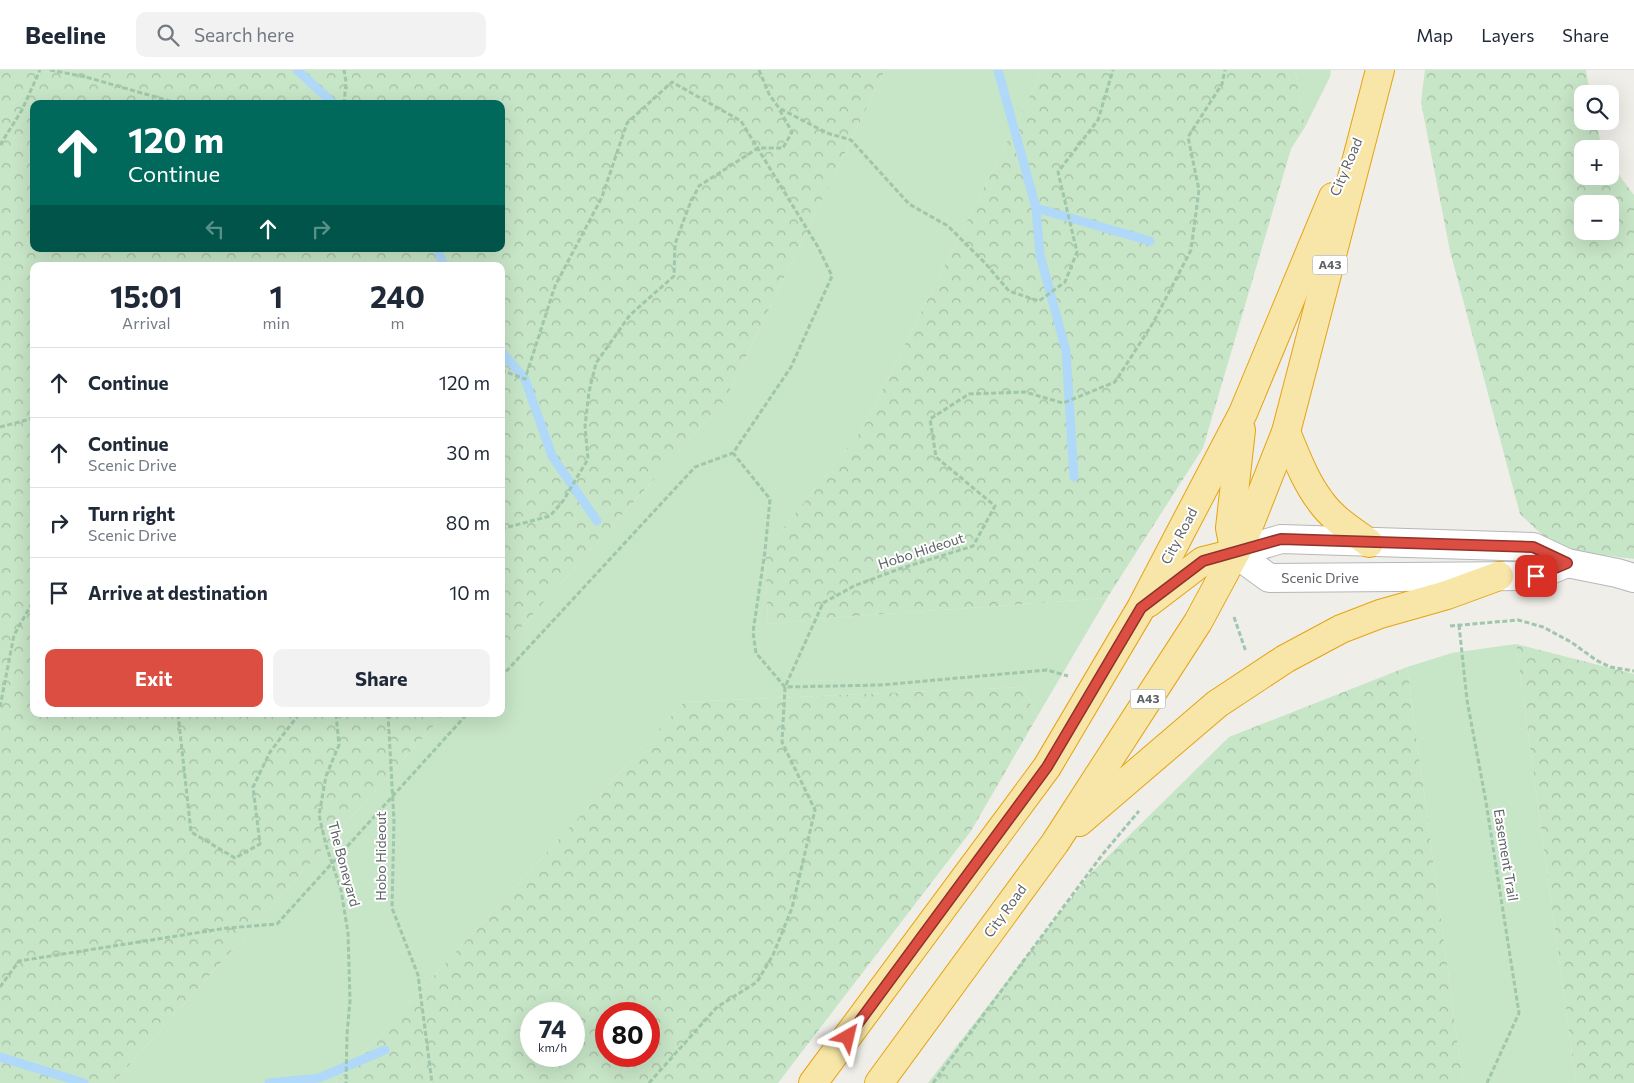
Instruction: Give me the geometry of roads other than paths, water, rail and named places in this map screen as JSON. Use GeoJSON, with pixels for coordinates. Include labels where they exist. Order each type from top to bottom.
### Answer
{"type":"FeatureCollection","features":[{"type":"Feature","properties":{"kind":"highway","name":"City Road"},"geometry":{"type":"LineString","coordinates":[[879,1083],[1055,843],[1198,622],[1246,533],[1286,432],[1380,70]]}},
{"type":"Feature","properties":{"kind":"highway","name":"City Road"},"geometry":{"type":"LineString","coordinates":[[814,1083],[1047,767],[1141,608],[1243,413],[1374,98]]}},
{"type":"Feature","properties":{"kind":"highway"},"geometry":{"type":"LineString","coordinates":[[1141,608],[1203,561],[1235,553],[1230,528],[1243,413]]}},
{"type":"Feature","properties":{"kind":"highway"},"geometry":{"type":"LineString","coordinates":[[1286,432],[1306,478],[1322,504],[1345,526],[1369,543]]}},
{"type":"Feature","properties":{"kind":"highway"},"geometry":{"type":"LineString","coordinates":[[1055,843],[1217,704],[1285,659],[1342,629],[1380,614],[1447,595],[1499,576]]}},
{"type":"Feature","properties":{"kind":"main road"},"geometry":{"type":"LineString","coordinates":[[1235,553],[1281,539],[1533,547],[1567,563],[1634,578]]}},
{"type":"Feature","properties":{"kind":"main road","name":"Scenic Drive"},"geometry":{"type":"LineString","coordinates":[[1235,553],[1268,578],[1536,576],[1567,563]]}},
{"type":"Feature","properties":{"kind":"waterway"},"geometry":{"type":"LineString","coordinates":[[297,70],[330,100]]}},
{"type":"Feature","properties":{"kind":"waterway"},"geometry":{"type":"LineString","coordinates":[[998,70],[1036,208],[1150,241]]}},
{"type":"Feature","properties":{"kind":"waterway"},"geometry":{"type":"LineString","coordinates":[[1036,208],[1040,255],[1066,351],[1074,477]]}},
{"type":"Feature","properties":{"kind":"waterway"},"geometry":{"type":"LineString","coordinates":[[438,252],[442,262]]}},
{"type":"Feature","properties":{"kind":"waterway"},"geometry":{"type":"LineString","coordinates":[[505,356],[525,379],[552,456],[597,521]]}},
{"type":"Feature","properties":{"kind":"waterway"},"geometry":{"type":"LineString","coordinates":[[269,1083],[319,1078],[385,1050]]}},
{"type":"Feature","properties":{"kind":"waterway"},"geometry":{"type":"LineString","coordinates":[[0,1057],[84,1083]]}}]}
